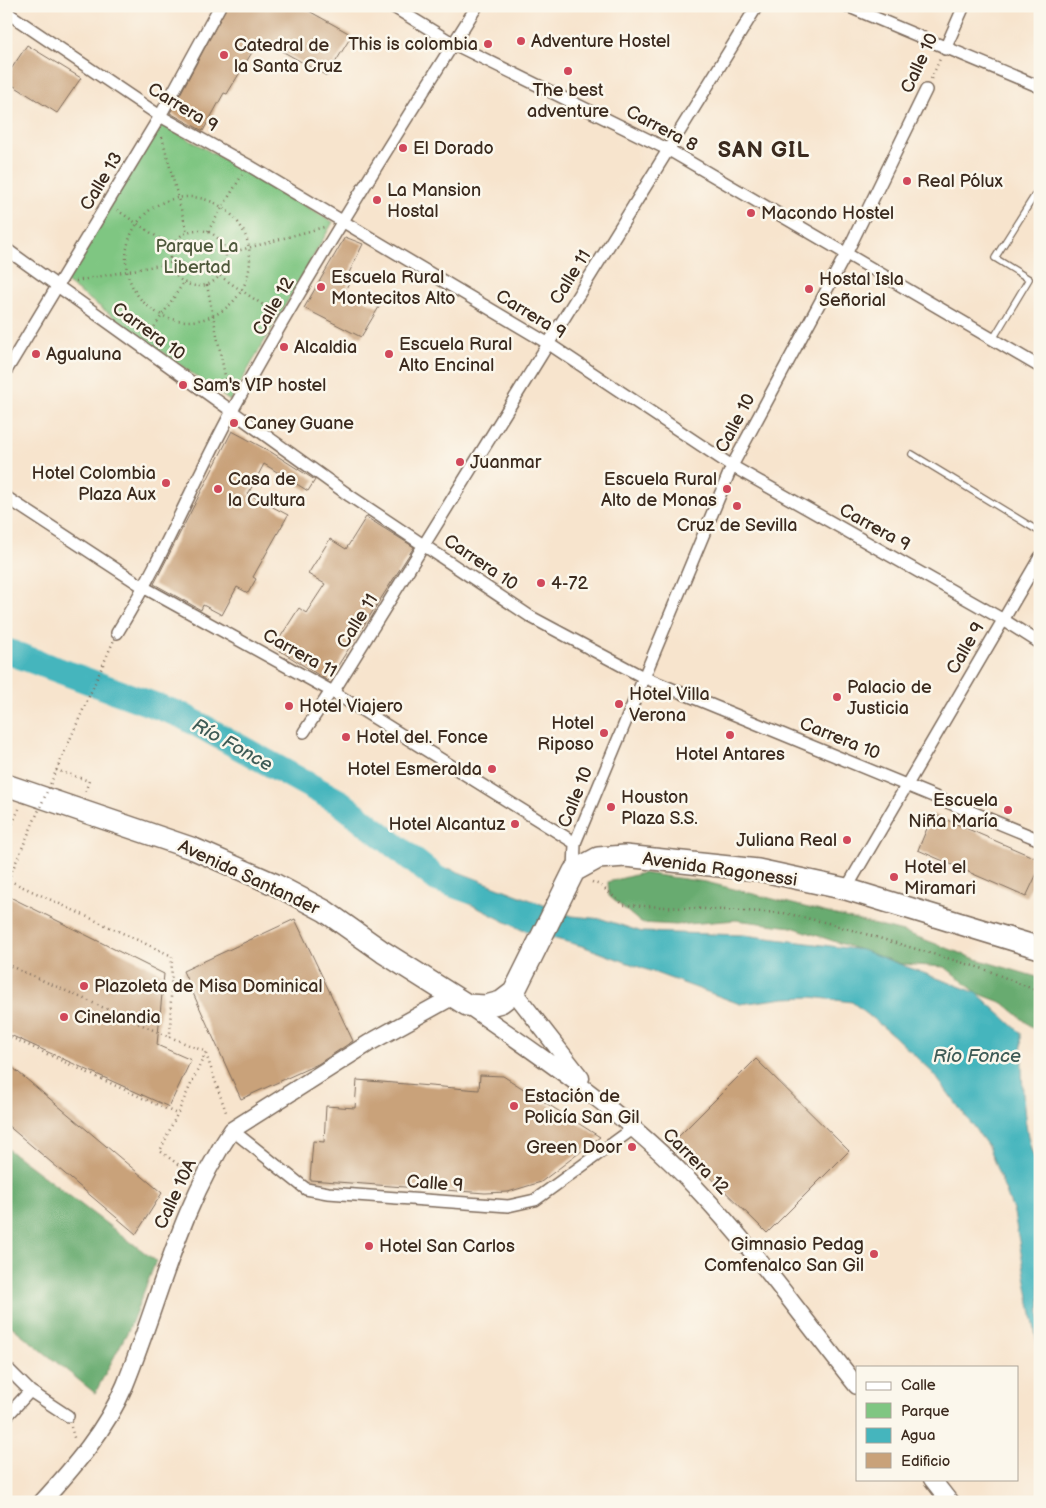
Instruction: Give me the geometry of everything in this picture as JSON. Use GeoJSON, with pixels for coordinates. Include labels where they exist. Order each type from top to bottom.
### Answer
{"type":"FeatureCollection","features":[{"type":"Feature","properties":{"kind":"highway","name":"Avenida Santander"},"geometry":{"type":"LineString","coordinates":[[6,785],[194,849],[274,884],[325,912],[459,1001]]}},
{"type":"Feature","properties":{"kind":"highway","name":"Avenida Ragonessi"},"geometry":{"type":"LineString","coordinates":[[571,878],[598,858],[625,856],[758,870],[846,889],[1040,948]]}},
{"type":"Feature","properties":{"kind":"highway"},"geometry":{"type":"LineString","coordinates":[[459,1001],[486,1006],[501,1002],[518,986],[571,878]]}},
{"type":"Feature","properties":{"kind":"street","name":"Calle 13"},"geometry":{"type":"LineString","coordinates":[[6,371],[159,119],[220,6]]}},
{"type":"Feature","properties":{"kind":"street","name":"Carrera 8"},"geometry":{"type":"LineString","coordinates":[[392,6],[454,44],[669,150],[1040,367]]}},
{"type":"Feature","properties":{"kind":"street","name":"Calle 12"},"geometry":{"type":"LineString","coordinates":[[118,633],[145,588],[232,412],[342,222],[477,6]]}},
{"type":"Feature","properties":{"kind":"street","name":"Calle 11"},"geometry":{"type":"LineString","coordinates":[[304,732],[424,545],[757,6]]}},
{"type":"Feature","properties":{"kind":"street"},"geometry":{"type":"LineString","coordinates":[[847,6],[945,49],[1040,87]]}},
{"type":"Feature","properties":{"kind":"street","name":"Calle 10"},"geometry":{"type":"LineString","coordinates":[[945,49],[964,6]]}},
{"type":"Feature","properties":{"kind":"street","name":"Carrera 9"},"geometry":{"type":"LineString","coordinates":[[6,12],[159,119],[248,165],[549,344],[732,466],[1002,619],[1040,643]]}},
{"type":"Feature","properties":{"kind":"street","name":"Calle 10"},"geometry":{"type":"LineString","coordinates":[[571,878],[575,843],[642,677],[732,466],[846,254],[926,90]]}},
{"type":"Feature","properties":{"kind":"street","name":"Carrera 10"},"geometry":{"type":"LineString","coordinates":[[6,249],[350,496],[531,617],[642,677],[1040,840]]}},
{"type":"Feature","properties":{"kind":"street","name":"Carrera 11"},"geometry":{"type":"LineString","coordinates":[[6,497],[145,588],[332,691],[575,843]]}},
{"type":"Feature","properties":{"kind":"street","name":"Calle 9"},"geometry":{"type":"LineString","coordinates":[[846,889],[1002,619],[1040,557]]}},
{"type":"Feature","properties":{"kind":"street"},"geometry":{"type":"LineString","coordinates":[[518,986],[591,1092]]}},
{"type":"Feature","properties":{"kind":"street","name":"Carrera 12"},"geometry":{"type":"LineString","coordinates":[[459,1001],[591,1092],[634,1128],[697,1188],[760,1260],[856,1385]]}},
{"type":"Feature","properties":{"kind":"street","name":"Calle 10A"},"geometry":{"type":"LineString","coordinates":[[42,1502],[78,1462],[104,1425],[124,1386],[176,1240],[218,1150],[232,1130],[369,1043],[459,1001]]}},
{"type":"Feature","properties":{"kind":"street","name":"Calle 9"},"geometry":{"type":"LineString","coordinates":[[232,1130],[306,1189],[328,1193],[508,1206],[535,1200],[634,1128]]}},
{"type":"Feature","properties":{"kind":"street"},"geometry":{"type":"LineString","coordinates":[[6,1367],[30,1390],[68,1416]]}},
{"type":"Feature","properties":{"kind":"street"},"geometry":{"type":"LineString","coordinates":[[6,1417],[30,1390]]}},
{"type":"Feature","properties":{"kind":"street"},"geometry":{"type":"LineString","coordinates":[[933,1480],[950,1502]]}},
{"type":"Feature","properties":{"kind":"lane"},"geometry":{"type":"LineString","coordinates":[[993,340],[1029,279],[995,258],[1040,187]]}},
{"type":"Feature","properties":{"kind":"lane"},"geometry":{"type":"LineString","coordinates":[[912,454],[1040,532]]}},
{"type":"Feature","properties":{"kind":"path","name":"Calle 10"},"geometry":{"type":"LineString","coordinates":[[926,90],[945,49]]}},
{"type":"Feature","properties":{"kind":"path"},"geometry":{"type":"LineString","coordinates":[[159,119],[187,232]]}},
{"type":"Feature","properties":{"kind":"path"},"geometry":{"type":"LineString","coordinates":[[208,231],[248,165]]}},
{"type":"Feature","properties":{"kind":"path"},"geometry":{"type":"LineString","coordinates":[[197,198],[222,208],[238,222],[249,247],[250,268],[242,291],[226,309],[214,316],[192,321],[179,320],[162,315],[146,305],[132,286],[127,270],[126,251],[129,239],[138,224],[151,210],[161,204],[179,199],[197,198]]}},
{"type":"Feature","properties":{"kind":"path"},"geometry":{"type":"LineString","coordinates":[[107,204],[172,246]]}},
{"type":"Feature","properties":{"kind":"path"},"geometry":{"type":"LineString","coordinates":[[226,254],[342,222]]}},
{"type":"Feature","properties":{"kind":"path"},"geometry":{"type":"LineString","coordinates":[[208,231],[220,240],[226,254],[226,262],[220,276],[207,285],[199,286],[177,278],[170,263],[172,246],[187,232],[208,231]]}},
{"type":"Feature","properties":{"kind":"path"},"geometry":{"type":"LineString","coordinates":[[58,285],[170,263]]}},
{"type":"Feature","properties":{"kind":"path"},"geometry":{"type":"LineString","coordinates":[[220,276],[285,320]]}},
{"type":"Feature","properties":{"kind":"path"},"geometry":{"type":"LineString","coordinates":[[141,346],[184,282]]}},
{"type":"Feature","properties":{"kind":"path"},"geometry":{"type":"LineString","coordinates":[[207,285],[232,412]]}},
{"type":"Feature","properties":{"kind":"path"},"geometry":{"type":"LineString","coordinates":[[118,633],[7,881],[172,956],[170,1037]]}},
{"type":"Feature","properties":{"kind":"path"},"geometry":{"type":"LineString","coordinates":[[56,770],[88,781],[80,810]]}},
{"type":"Feature","properties":{"kind":"path"},"geometry":{"type":"LineString","coordinates":[[6,837],[21,804]]}},
{"type":"Feature","properties":{"kind":"path"},"geometry":{"type":"LineString","coordinates":[[30,808],[38,811]]}},
{"type":"Feature","properties":{"kind":"path"},"geometry":{"type":"LineString","coordinates":[[571,878],[600,885],[624,905],[784,913],[828,923],[984,969],[1040,992]]}},
{"type":"Feature","properties":{"kind":"path"},"geometry":{"type":"LineString","coordinates":[[6,964],[206,1052],[232,1130]]}},
{"type":"Feature","properties":{"kind":"path"},"geometry":{"type":"LineString","coordinates":[[6,1035],[177,1114]]}},
{"type":"Feature","properties":{"kind":"path"},"geometry":{"type":"LineString","coordinates":[[202,1183],[160,1151],[206,1052]]}},
{"type":"Feature","properties":{"kind":"path"},"geometry":{"type":"LineString","coordinates":[[1034,1162],[1040,1164]]}},
{"type":"Feature","properties":{"kind":"green space","name":"Parque La Libertad"},"geometry":{"type":"Polygon","coordinates":[[[160,123],[333,222],[230,401],[63,280],[160,123]]]}},
{"type":"Feature","properties":{"kind":"green space"},"geometry":{"type":"Polygon","coordinates":[[[642,873],[706,882],[907,933],[973,958],[1040,978],[1040,1045],[1033,1028],[1003,1003],[977,993],[945,967],[901,964],[792,927],[736,920],[676,925],[641,923],[609,896],[608,882],[642,873]]]}},
{"type":"Feature","properties":{"kind":"green space"},"geometry":{"type":"Polygon","coordinates":[[[6,1148],[156,1261],[129,1329],[95,1393],[6,1322],[6,1148]]]}},
{"type":"Feature","properties":{"kind":"water","name":"Río Fonce"},"geometry":{"type":"Polygon","coordinates":[[[448,868],[572,916],[602,919],[642,932],[744,935],[862,950],[977,993],[1021,1033],[1026,1123],[1029,1140],[1040,1170],[1040,1359],[1014,1213],[988,1146],[933,1073],[893,1035],[852,1002],[811,997],[785,998],[740,1004],[582,946],[522,930],[440,889],[437,879],[448,868]]]}},
{"type":"Feature","properties":{"kind":"building","name":"Catedral de la Santa Cruz"},"geometry":{"type":"Polygon","coordinates":[[[227,6],[300,6],[352,35],[327,76],[260,39],[227,94],[224,93],[203,131],[170,113],[227,6]]]}},
{"type":"Feature","properties":{"kind":"building"},"geometry":{"type":"Polygon","coordinates":[[[27,45],[81,78],[57,113],[6,81],[6,77],[27,45]]]}},
{"type":"Feature","properties":{"kind":"building"},"geometry":{"type":"Polygon","coordinates":[[[345,237],[363,244],[346,279],[350,280],[345,291],[379,307],[361,337],[304,308],[345,237]]]}},
{"type":"Feature","properties":{"kind":"building"},"geometry":{"type":"Polygon","coordinates":[[[232,431],[271,452],[315,480],[308,491],[264,464],[248,494],[288,515],[253,577],[256,579],[248,593],[237,587],[222,615],[203,605],[201,610],[154,584],[232,431]]]}},
{"type":"Feature","properties":{"kind":"building"},"geometry":{"type":"Polygon","coordinates":[[[366,517],[414,547],[328,681],[274,647],[299,608],[306,613],[325,584],[308,574],[330,539],[346,549],[366,517]]]}},
{"type":"Feature","properties":{"kind":"building"},"geometry":{"type":"Polygon","coordinates":[[[933,814],[1040,860],[1040,867],[1026,897],[918,850],[933,814]]]}},
{"type":"Feature","properties":{"kind":"building"},"geometry":{"type":"Polygon","coordinates":[[[6,895],[164,974],[157,1045],[191,1060],[169,1107],[6,1033],[6,895]]]}},
{"type":"Feature","properties":{"kind":"building"},"geometry":{"type":"Polygon","coordinates":[[[295,919],[353,1041],[318,1064],[241,1099],[183,971],[295,919]]]}},
{"type":"Feature","properties":{"kind":"building"},"geometry":{"type":"Polygon","coordinates":[[[756,1059],[849,1151],[767,1233],[674,1141],[756,1059]]]}},
{"type":"Feature","properties":{"kind":"building"},"geometry":{"type":"Polygon","coordinates":[[[6,1062],[162,1193],[136,1234],[6,1124],[6,1062]]]}},
{"type":"Feature","properties":{"kind":"building"},"geometry":{"type":"Polygon","coordinates":[[[480,1075],[503,1076],[600,1137],[541,1182],[508,1192],[485,1193],[310,1180],[313,1141],[324,1142],[326,1106],[355,1108],[357,1080],[479,1090],[480,1075]]]}},
{"type":"Feature","properties":{"kind":"waterway","name":"Río Fonce"},"geometry":{"type":"LineString","coordinates":[[6,651],[181,715],[341,803],[437,879],[471,891]]}},
{"type":"Feature","properties":{"kind":"place","name":"Adventure Hostel"},"geometry":{"type":"Point","coordinates":[521,41]}},
{"type":"Feature","properties":{"kind":"place","name":"This is colombia"},"geometry":{"type":"Point","coordinates":[488,44]}},
{"type":"Feature","properties":{"kind":"place","name":"Catedral de la Santa Cruz"},"geometry":{"type":"Point","coordinates":[224,55]}},
{"type":"Feature","properties":{"kind":"place","name":"The best adventure"},"geometry":{"type":"Point","coordinates":[568,71]}},
{"type":"Feature","properties":{"kind":"place","name":"El Dorado"},"geometry":{"type":"Point","coordinates":[403,148]}},
{"type":"Feature","properties":{"kind":"place","name":"Real Pólux"},"geometry":{"type":"Point","coordinates":[907,181]}},
{"type":"Feature","properties":{"kind":"place","name":"La Mansion Hostal"},"geometry":{"type":"Point","coordinates":[377,200]}},
{"type":"Feature","properties":{"kind":"place","name":"Macondo Hostel"},"geometry":{"type":"Point","coordinates":[751,213]}},
{"type":"Feature","properties":{"kind":"place","name":"Escuela Rural Montecitos Alto"},"geometry":{"type":"Point","coordinates":[321,287]}},
{"type":"Feature","properties":{"kind":"place","name":"Hostal Isla Señorial"},"geometry":{"type":"Point","coordinates":[809,289]}},
{"type":"Feature","properties":{"kind":"place","name":"Alcaldia"},"geometry":{"type":"Point","coordinates":[284,347]}},
{"type":"Feature","properties":{"kind":"place","name":"Agualuna"},"geometry":{"type":"Point","coordinates":[36,354]}},
{"type":"Feature","properties":{"kind":"place","name":"Escuela Rural Alto Encinal"},"geometry":{"type":"Point","coordinates":[389,354]}},
{"type":"Feature","properties":{"kind":"place","name":"Sam's VIP hostel"},"geometry":{"type":"Point","coordinates":[183,385]}},
{"type":"Feature","properties":{"kind":"place","name":"Caney Guane"},"geometry":{"type":"Point","coordinates":[234,423]}},
{"type":"Feature","properties":{"kind":"place","name":"Juanmar"},"geometry":{"type":"Point","coordinates":[460,462]}},
{"type":"Feature","properties":{"kind":"place","name":"Hotel Colombia Plaza Aux"},"geometry":{"type":"Point","coordinates":[166,483]}},
{"type":"Feature","properties":{"kind":"place","name":"Casa de la Cultura"},"geometry":{"type":"Point","coordinates":[218,489]}},
{"type":"Feature","properties":{"kind":"place","name":"Escuela Rural Alto de Monas"},"geometry":{"type":"Point","coordinates":[727,489]}},
{"type":"Feature","properties":{"kind":"place","name":"Cruz de Sevilla"},"geometry":{"type":"Point","coordinates":[737,506]}},
{"type":"Feature","properties":{"kind":"place","name":"4-72"},"geometry":{"type":"Point","coordinates":[541,583]}},
{"type":"Feature","properties":{"kind":"place","name":"Palacio de Justicia"},"geometry":{"type":"Point","coordinates":[837,697]}},
{"type":"Feature","properties":{"kind":"place","name":"Hotel Villa Verona"},"geometry":{"type":"Point","coordinates":[619,704]}},
{"type":"Feature","properties":{"kind":"place","name":"Hotel Viajero"},"geometry":{"type":"Point","coordinates":[289,706]}},
{"type":"Feature","properties":{"kind":"place","name":"Hotel Riposo"},"geometry":{"type":"Point","coordinates":[604,733]}},
{"type":"Feature","properties":{"kind":"place","name":"Hotel Antares"},"geometry":{"type":"Point","coordinates":[730,735]}},
{"type":"Feature","properties":{"kind":"place","name":"Hotel del. Fonce"},"geometry":{"type":"Point","coordinates":[346,737]}},
{"type":"Feature","properties":{"kind":"place","name":"Hotel Esmeralda"},"geometry":{"type":"Point","coordinates":[492,769]}},
{"type":"Feature","properties":{"kind":"place","name":"Houston Plaza S.S."},"geometry":{"type":"Point","coordinates":[611,807]}},
{"type":"Feature","properties":{"kind":"place","name":"Escuela Niña María"},"geometry":{"type":"Point","coordinates":[1008,810]}},
{"type":"Feature","properties":{"kind":"place","name":"Hotel Alcantuz"},"geometry":{"type":"Point","coordinates":[515,824]}},
{"type":"Feature","properties":{"kind":"place","name":"Juliana Real"},"geometry":{"type":"Point","coordinates":[847,840]}},
{"type":"Feature","properties":{"kind":"place","name":"Hotel el Miramari"},"geometry":{"type":"Point","coordinates":[894,877]}},
{"type":"Feature","properties":{"kind":"place","name":"Plazoleta de Misa Dominical"},"geometry":{"type":"Point","coordinates":[84,986]}},
{"type":"Feature","properties":{"kind":"place","name":"Cinelandia"},"geometry":{"type":"Point","coordinates":[64,1017]}},
{"type":"Feature","properties":{"kind":"place","name":"Estación de Policía San Gil"},"geometry":{"type":"Point","coordinates":[514,1106]}},
{"type":"Feature","properties":{"kind":"place","name":"Green Door"},"geometry":{"type":"Point","coordinates":[632,1147]}},
{"type":"Feature","properties":{"kind":"place","name":"Hotel San Carlos"},"geometry":{"type":"Point","coordinates":[369,1246]}},
{"type":"Feature","properties":{"kind":"place","name":"Gimnasio Pedag Comfenalco San Gil"},"geometry":{"type":"Point","coordinates":[874,1254]}},
{"type":"Feature","properties":{"kind":"district","name":"SAN GIL"},"geometry":{"type":"Point","coordinates":[764,149]}}]}
